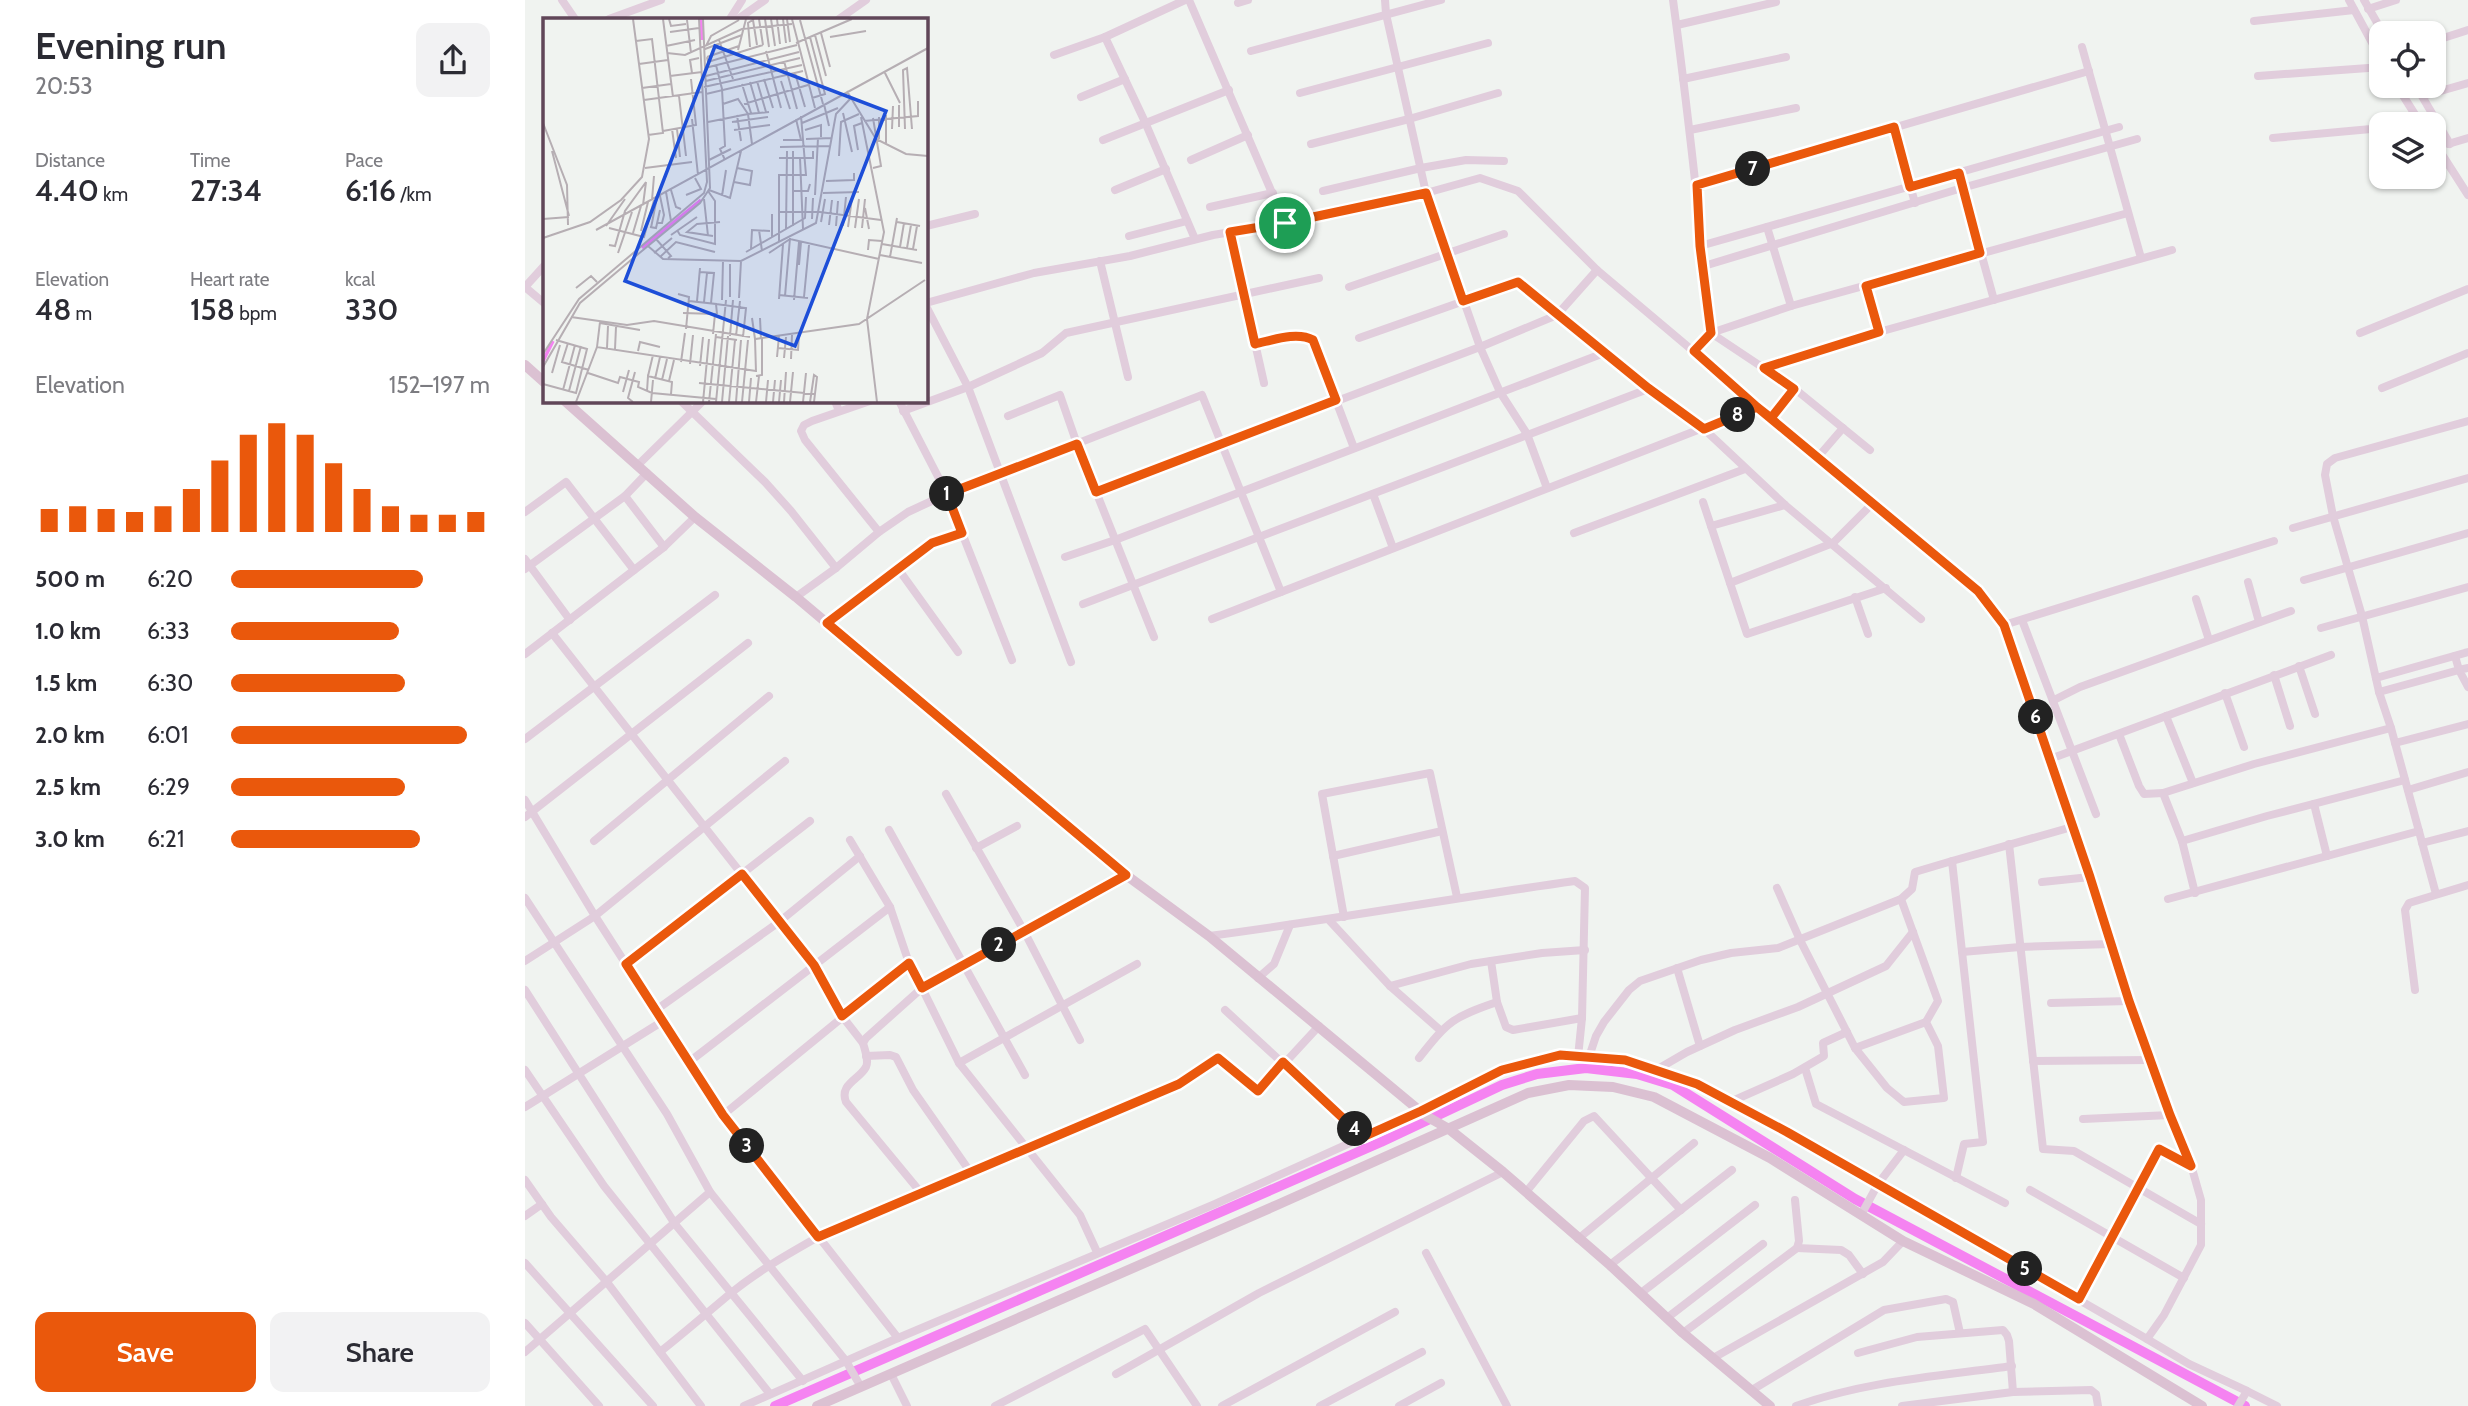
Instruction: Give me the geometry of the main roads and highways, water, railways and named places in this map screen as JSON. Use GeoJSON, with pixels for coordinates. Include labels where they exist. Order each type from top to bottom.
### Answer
{"type":"FeatureCollection","features":[{"type":"Feature","properties":{"kind":"waterway"},"geometry":{"type":"LineString","coordinates":[[775,1406],[1381,1142],[1502,1085],[1537,1074],[1586,1068],[1637,1074],[1673,1085],[1855,1199],[2245,1406]]}}]}
